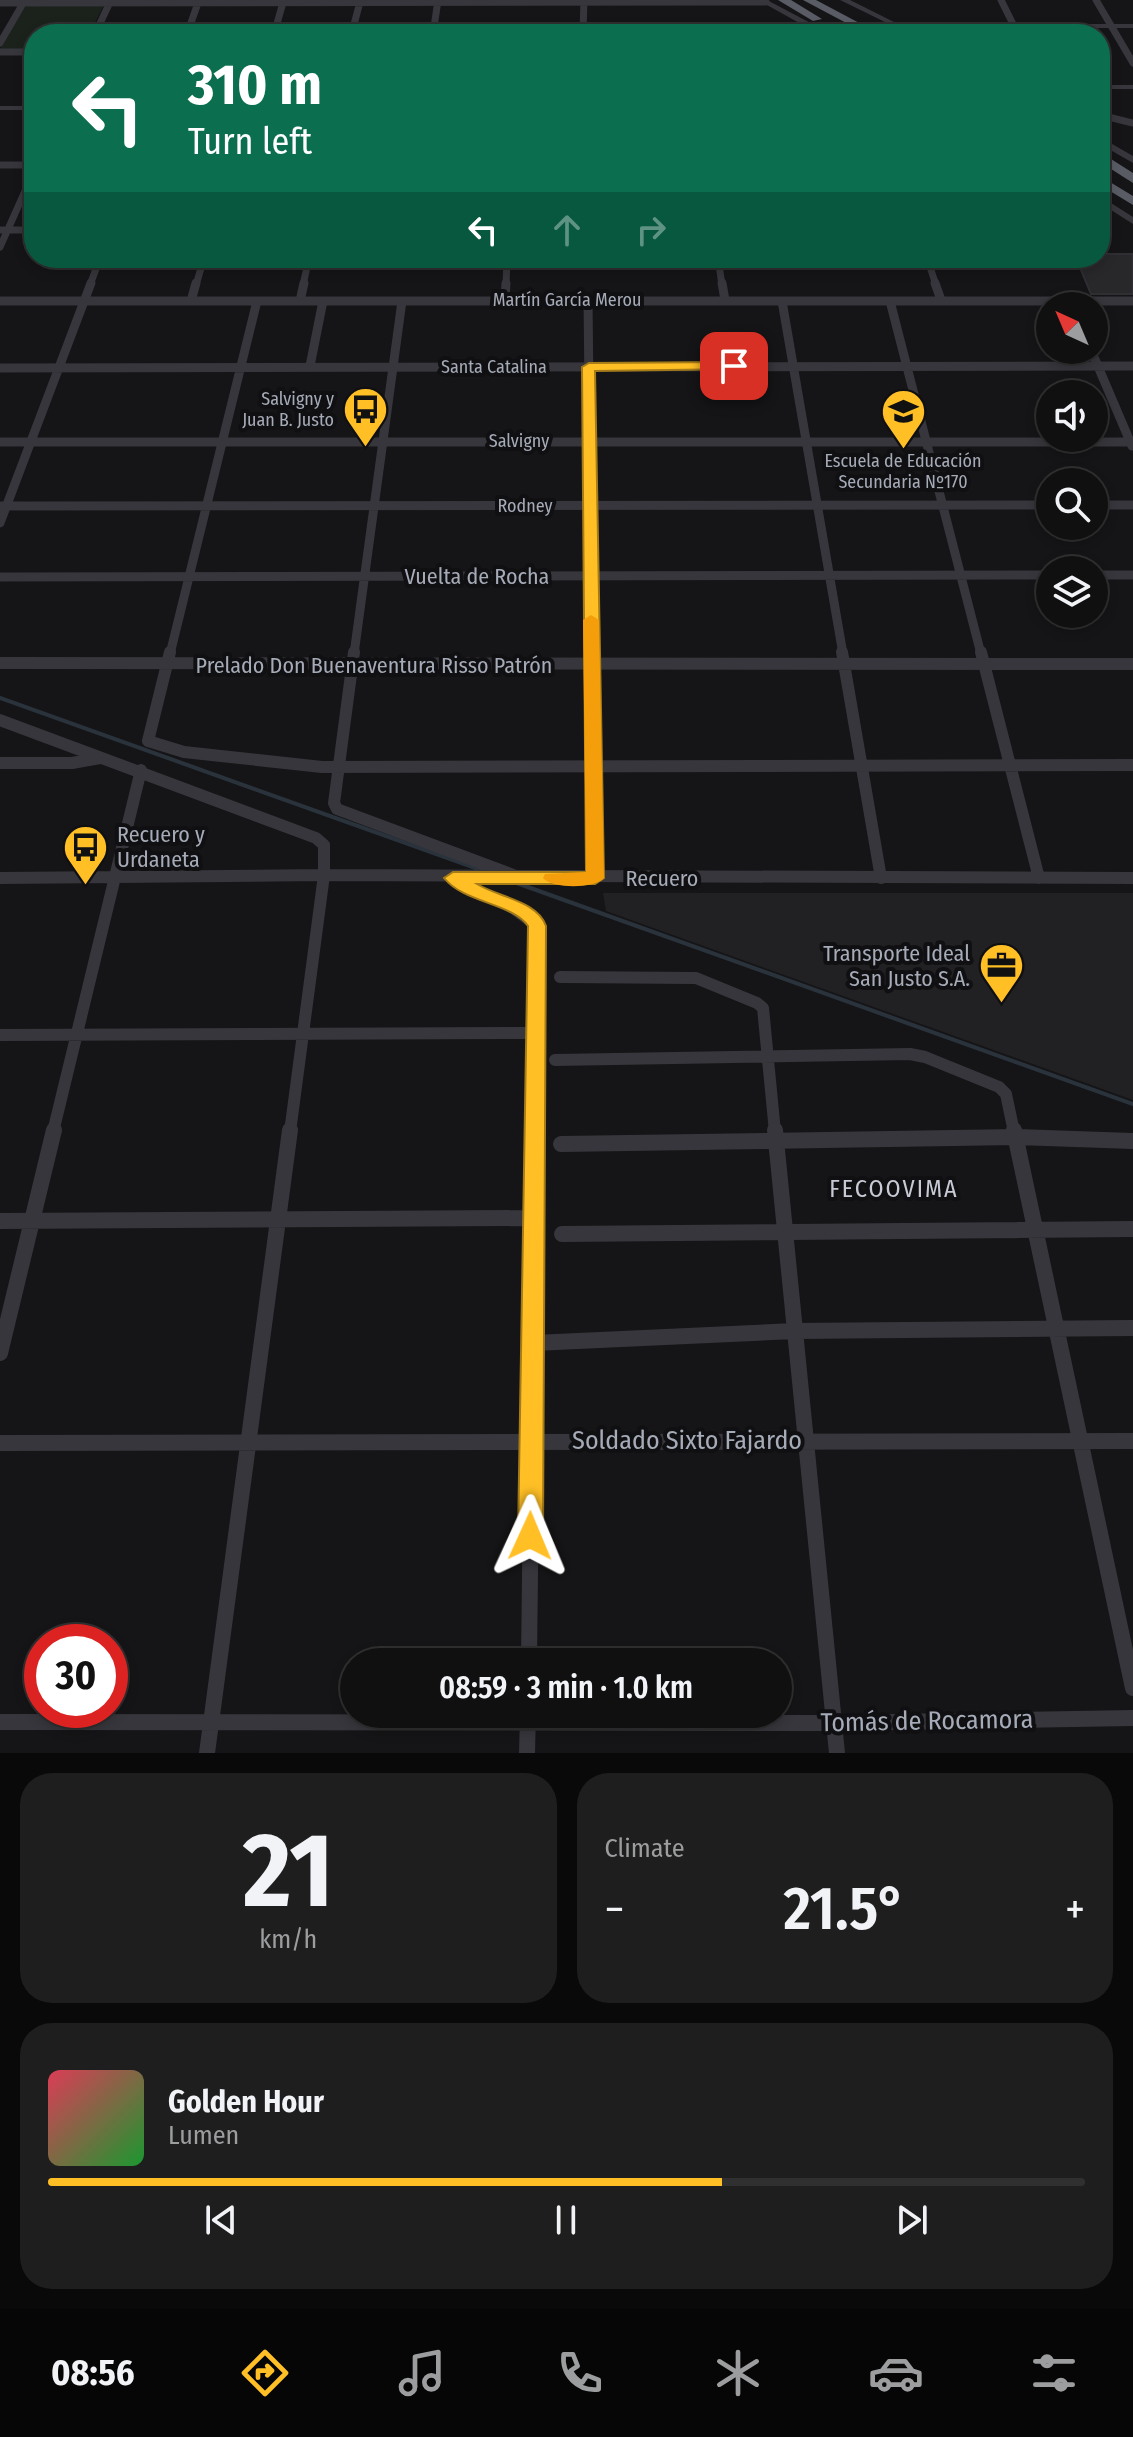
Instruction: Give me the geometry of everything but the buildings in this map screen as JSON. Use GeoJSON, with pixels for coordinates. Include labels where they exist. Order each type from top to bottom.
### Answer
{"type":"FeatureCollection","features":[{"type":"Feature","properties":{"kind":"highway"},"geometry":{"type":"LineString","coordinates":[[783,0],[801,21]]}},
{"type":"Feature","properties":{"kind":"highway"},"geometry":{"type":"LineString","coordinates":[[783,0],[827,24]]}},
{"type":"Feature","properties":{"kind":"highway"},"geometry":{"type":"LineString","coordinates":[[809,0],[856,24]]}},
{"type":"Feature","properties":{"kind":"highway"},"geometry":{"type":"LineString","coordinates":[[1110,163],[1133,179]]}},
{"type":"Feature","properties":{"kind":"highway"},"geometry":{"type":"LineString","coordinates":[[1110,186],[1133,201]]}},
{"type":"Feature","properties":{"kind":"street"},"geometry":{"type":"LineString","coordinates":[[844,0],[893,24]]}},
{"type":"Feature","properties":{"kind":"street"},"geometry":{"type":"LineString","coordinates":[[1001,0],[1011,24]]}},
{"type":"Feature","properties":{"kind":"street"},"geometry":{"type":"LineString","coordinates":[[1096,0],[1110,24]]}},
{"type":"Feature","properties":{"kind":"street"},"geometry":{"type":"LineString","coordinates":[[190,24],[198,1]]}},
{"type":"Feature","properties":{"kind":"street"},"geometry":{"type":"LineString","coordinates":[[276,24],[281,1]]}},
{"type":"Feature","properties":{"kind":"street"},"geometry":{"type":"LineString","coordinates":[[434,24],[438,1]]}},
{"type":"Feature","properties":{"kind":"street"},"geometry":{"type":"LineString","coordinates":[[583,24],[584,1]]}},
{"type":"Feature","properties":{"kind":"street"},"geometry":{"type":"LineString","coordinates":[[0,3],[764,1],[806,24]]}},
{"type":"Feature","properties":{"kind":"street"},"geometry":{"type":"LineString","coordinates":[[0,43],[24,2]]}},
{"type":"Feature","properties":{"kind":"street"},"geometry":{"type":"LineString","coordinates":[[100,24],[110,2]]}},
{"type":"Feature","properties":{"kind":"street"},"geometry":{"type":"LineString","coordinates":[[354,24],[360,2]]}},
{"type":"Feature","properties":{"kind":"street"},"geometry":{"type":"LineString","coordinates":[[1111,26],[1133,26]]}},
{"type":"Feature","properties":{"kind":"street"},"geometry":{"type":"LineString","coordinates":[[1111,26],[1133,63]]}},
{"type":"Feature","properties":{"kind":"street"},"geometry":{"type":"LineString","coordinates":[[0,52],[24,52]]}},
{"type":"Feature","properties":{"kind":"street"},"geometry":{"type":"LineString","coordinates":[[1110,87],[1133,87]]}},
{"type":"Feature","properties":{"kind":"street"},"geometry":{"type":"LineString","coordinates":[[0,108],[24,108]]}},
{"type":"Feature","properties":{"kind":"street"},"geometry":{"type":"LineString","coordinates":[[1110,117],[1133,123]]}},
{"type":"Feature","properties":{"kind":"street"},"geometry":{"type":"LineString","coordinates":[[1110,146],[1133,160]]}},
{"type":"Feature","properties":{"kind":"street"},"geometry":{"type":"LineString","coordinates":[[0,165],[24,165]]}},
{"type":"Feature","properties":{"kind":"street"},"geometry":{"type":"LineString","coordinates":[[0,247],[4,230],[24,191]]}},
{"type":"Feature","properties":{"kind":"street"},"geometry":{"type":"LineString","coordinates":[[1110,206],[1133,221]]}},
{"type":"Feature","properties":{"kind":"street"},"geometry":{"type":"LineString","coordinates":[[0,523],[3,506],[96,268]]}},
{"type":"Feature","properties":{"kind":"street"},"geometry":{"type":"LineString","coordinates":[[191,301],[201,268]]}},
{"type":"Feature","properties":{"kind":"street"},"geometry":{"type":"LineString","coordinates":[[300,301],[307,268]]}},
{"type":"Feature","properties":{"kind":"street"},"geometry":{"type":"LineString","coordinates":[[505,300],[507,268]]}},
{"type":"Feature","properties":{"kind":"street"},"geometry":{"type":"LineString","coordinates":[[720,268],[725,300]]}},
{"type":"Feature","properties":{"kind":"street"},"geometry":{"type":"LineString","coordinates":[[930,268],[941,300]]}},
{"type":"Feature","properties":{"kind":"street"},"geometry":{"type":"LineString","coordinates":[[588,300],[595,878]]}},
{"type":"Feature","properties":{"kind":"street","name":"Martín García Merou"},"geometry":{"type":"LineString","coordinates":[[0,301],[941,300],[1036,303]]}},
{"type":"Feature","properties":{"kind":"street"},"geometry":{"type":"LineString","coordinates":[[257,301],[148,741],[184,752],[340,767],[1133,765]]}},
{"type":"Feature","properties":{"kind":"street"},"geometry":{"type":"LineString","coordinates":[[310,366],[323,301]]}},
{"type":"Feature","properties":{"kind":"street"},"geometry":{"type":"LineString","coordinates":[[402,301],[334,803],[337,809],[492,865],[519,878]]}},
{"type":"Feature","properties":{"kind":"street"},"geometry":{"type":"LineString","coordinates":[[782,301],[881,878]]}},
{"type":"Feature","properties":{"kind":"street"},"geometry":{"type":"LineString","coordinates":[[890,301],[1039,878]]}},
{"type":"Feature","properties":{"kind":"street","name":"Martín García Merou"},"geometry":{"type":"LineString","coordinates":[[1108,302],[1133,301]]}},
{"type":"Feature","properties":{"kind":"street"},"geometry":{"type":"LineString","coordinates":[[1097,366],[1132,444]]}},
{"type":"Feature","properties":{"kind":"street","name":"Santa Catalina"},"geometry":{"type":"LineString","coordinates":[[0,368],[1133,366]]}},
{"type":"Feature","properties":{"kind":"street","name":"Salvigny"},"geometry":{"type":"LineString","coordinates":[[0,442],[926,441],[1132,444]]}},
{"type":"Feature","properties":{"kind":"street","name":"Rodney"},"geometry":{"type":"LineString","coordinates":[[3,506],[1036,505]]}},
{"type":"Feature","properties":{"kind":"street"},"geometry":{"type":"LineString","coordinates":[[1108,505],[1133,505]]}},
{"type":"Feature","properties":{"kind":"street","name":"Vuelta de Rocha"},"geometry":{"type":"LineString","coordinates":[[0,577],[1036,575]]}},
{"type":"Feature","properties":{"kind":"street"},"geometry":{"type":"LineString","coordinates":[[1108,575],[1133,575]]}},
{"type":"Feature","properties":{"kind":"street","name":"Prelado Don Buenaventura Risso Patrón"},"geometry":{"type":"LineString","coordinates":[[0,663],[1133,664]]}},
{"type":"Feature","properties":{"kind":"street"},"geometry":{"type":"LineString","coordinates":[[0,720],[141,770],[316,838],[324,845],[324,875],[207,1753]]}},
{"type":"Feature","properties":{"kind":"street"},"geometry":{"type":"LineString","coordinates":[[0,763],[72,763],[102,757]]}},
{"type":"Feature","properties":{"kind":"street"},"geometry":{"type":"LineString","coordinates":[[0,1353],[141,770]]}},
{"type":"Feature","properties":{"kind":"street","name":"Recuero"},"geometry":{"type":"LineString","coordinates":[[0,878],[324,875],[453,878],[1133,878]]}},
{"type":"Feature","properties":{"kind":"street"},"geometry":{"type":"LineString","coordinates":[[453,878],[477,893],[535,919],[529,1648]]}},
{"type":"Feature","properties":{"kind":"street"},"geometry":{"type":"LineString","coordinates":[[560,977],[696,978],[763,1008],[837,1753]]}},
{"type":"Feature","properties":{"kind":"street"},"geometry":{"type":"LineString","coordinates":[[0,1035],[536,1033]]}},
{"type":"Feature","properties":{"kind":"street"},"geometry":{"type":"LineString","coordinates":[[555,1060],[910,1054],[925,1057],[999,1087],[1006,1094],[1133,1688]]}},
{"type":"Feature","properties":{"kind":"street"},"geometry":{"type":"LineString","coordinates":[[561,1144],[1017,1137],[1133,1141]]}},
{"type":"Feature","properties":{"kind":"street"},"geometry":{"type":"LineString","coordinates":[[0,1221],[279,1217],[532,1218]]}},
{"type":"Feature","properties":{"kind":"street"},"geometry":{"type":"LineString","coordinates":[[562,1234],[1133,1229]]}},
{"type":"Feature","properties":{"kind":"street"},"geometry":{"type":"LineString","coordinates":[[534,1343],[794,1331],[1133,1328]]}},
{"type":"Feature","properties":{"kind":"street","name":"Soldado Sixto Fajardo"},"geometry":{"type":"LineString","coordinates":[[0,1443],[806,1439],[1133,1441]]}},
{"type":"Feature","properties":{"kind":"street","name":"Tomás de Rocamora"},"geometry":{"type":"LineString","coordinates":[[792,1722],[1133,1718]]}},
{"type":"Feature","properties":{"kind":"street","name":"Tomás de Rocamora"},"geometry":{"type":"LineString","coordinates":[[0,1722],[340,1721]]}},
{"type":"Feature","properties":{"kind":"street"},"geometry":{"type":"LineString","coordinates":[[527,1753],[528,1728]]}},
{"type":"Feature","properties":{"kind":"shaded area"},"geometry":{"type":"Polygon","coordinates":[[[26,5],[104,5],[94,24],[24,24],[24,50],[0,49],[26,5]]]}},
{"type":"Feature","properties":{"kind":"shaded area","name":"Transporte Ideal San Justo S.A."},"geometry":{"type":"Polygon","coordinates":[[[603,893],[1133,893],[1133,1100],[606,911],[603,893]]]}},
{"type":"Feature","properties":{"kind":"waterway"},"geometry":{"type":"LineString","coordinates":[[0,698],[484,871]]}},
{"type":"Feature","properties":{"kind":"waterway"},"geometry":{"type":"LineString","coordinates":[[511,881],[1133,1104]]}},
{"type":"Feature","properties":{"kind":"slow traffic"},"geometry":{"type":"LineString","coordinates":[[552,878],[595,878],[591,620]]}},
{"type":"Feature","properties":{"kind":"place","name":"Salvigny y Juan B. Justo"},"geometry":{"type":"Point","coordinates":[365,448]}},
{"type":"Feature","properties":{"kind":"place","name":"Escuela de Educación Secundaria Nº170"},"geometry":{"type":"Point","coordinates":[903,450]}},
{"type":"Feature","properties":{"kind":"place","name":"Recuero y Urdaneta"},"geometry":{"type":"Point","coordinates":[86,886]}},
{"type":"Feature","properties":{"kind":"place","name":"Transporte Ideal San Justo S.A."},"geometry":{"type":"Point","coordinates":[1001,1005]}},
{"type":"Feature","properties":{"kind":"district","name":"FECOOVIMA"},"geometry":{"type":"Point","coordinates":[894,1189]}},
{"type":"Feature","properties":{"kind":"route"},"geometry":{"type":"LineString","coordinates":[[530,1536],[537,926],[535,919],[525,913],[477,893],[453,878],[595,878],[589,367],[734,366]]}}]}
